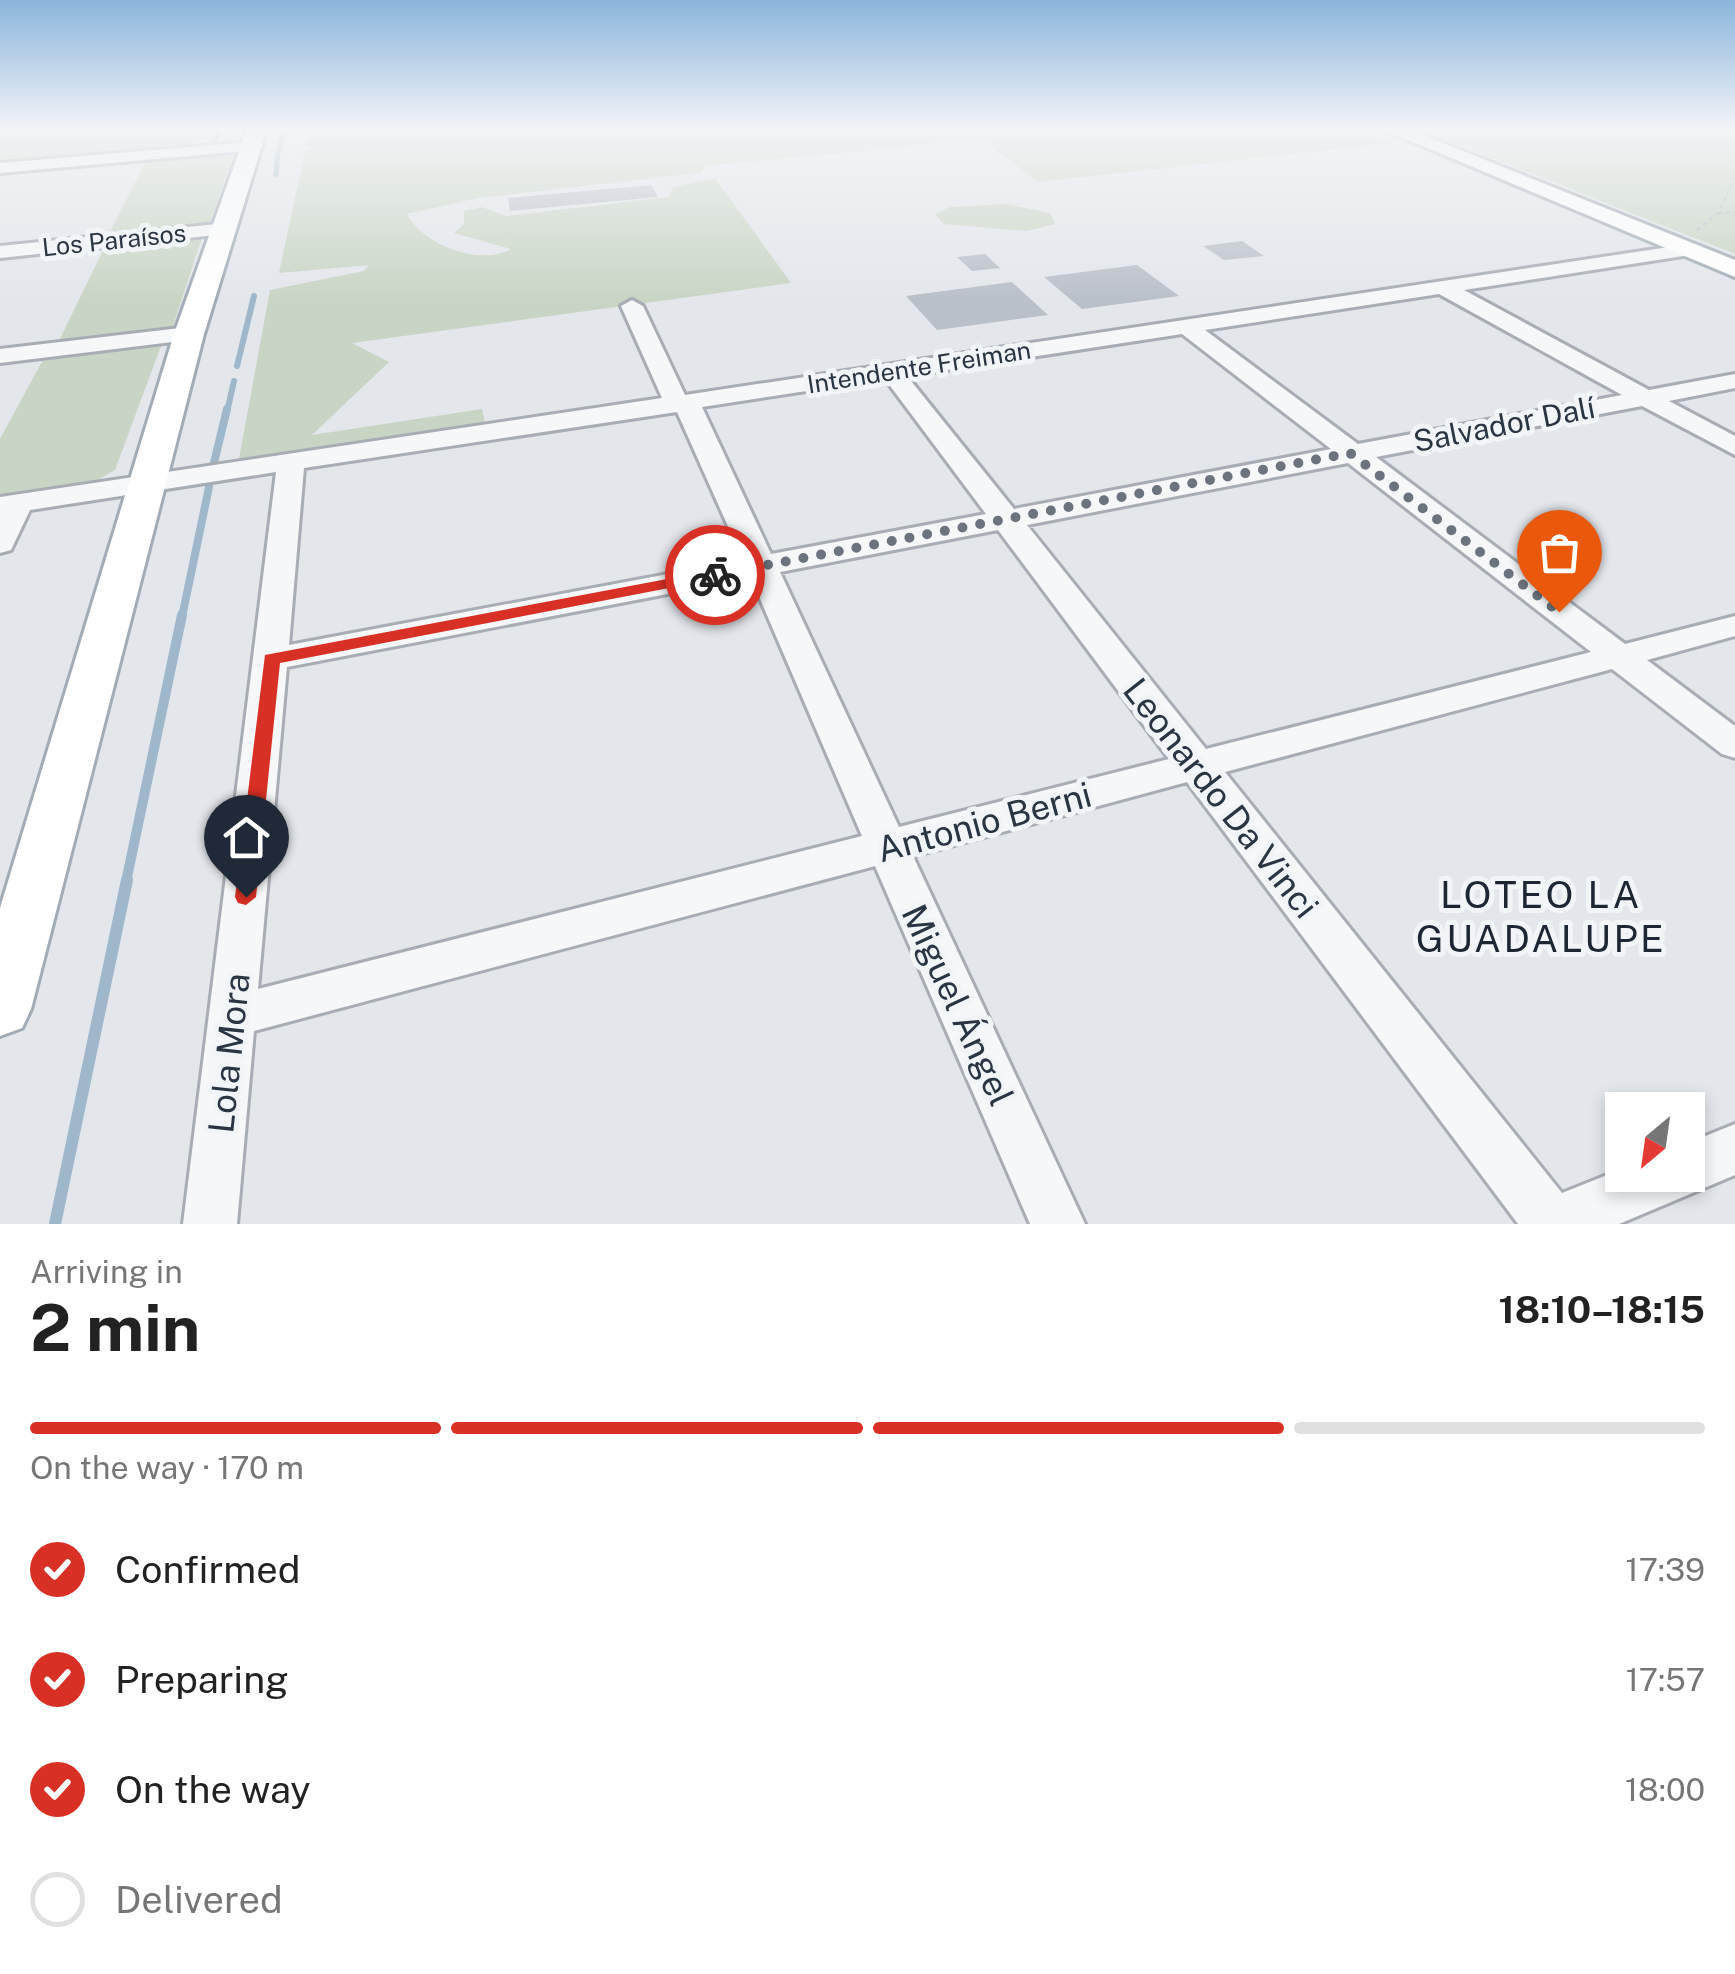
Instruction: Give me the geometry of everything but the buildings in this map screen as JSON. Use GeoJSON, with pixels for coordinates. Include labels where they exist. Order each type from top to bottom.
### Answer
{"type":"FeatureCollection","features":[{"type":"Feature","properties":{"kind":"main road"},"geometry":{"type":"LineString","coordinates":[[0,1009],[19,879],[149,484],[190,334],[240,186]]}},
{"type":"Feature","properties":{"kind":"main road"},"geometry":{"type":"LineString","coordinates":[[1533,186],[1735,269]]}},
{"type":"Feature","properties":{"kind":"street","name":"Los Paraísos"},"geometry":{"type":"LineString","coordinates":[[0,252],[227,228]]}},
{"type":"Feature","properties":{"kind":"street","name":"Intendente Freiman"},"geometry":{"type":"LineString","coordinates":[[9,504],[291,465],[1689,250]]}},
{"type":"Feature","properties":{"kind":"street"},"geometry":{"type":"LineString","coordinates":[[1442,286],[1735,447]]}},
{"type":"Feature","properties":{"kind":"street","name":"Miguel Ángel"},"geometry":{"type":"LineString","coordinates":[[632,306],[760,566],[1058,1224]]}},
{"type":"Feature","properties":{"kind":"street"},"geometry":{"type":"LineString","coordinates":[[1186,326],[1735,744]]}},
{"type":"Feature","properties":{"kind":"street"},"geometry":{"type":"LineString","coordinates":[[0,356],[190,334]]}},
{"type":"Feature","properties":{"kind":"street","name":"Leonardo Da Vinci"},"geometry":{"type":"LineString","coordinates":[[892,372],[1552,1224]]}},
{"type":"Feature","properties":{"kind":"street","name":"Salvador Dalí"},"geometry":{"type":"LineString","coordinates":[[272,659],[1735,381]]}},
{"type":"Feature","properties":{"kind":"street","name":"Lola Mora"},"geometry":{"type":"LineString","coordinates":[[210,1224],[291,465]]}},
{"type":"Feature","properties":{"kind":"street"},"geometry":{"type":"LineString","coordinates":[[0,544],[9,504]]}},
{"type":"Feature","properties":{"kind":"street","name":"Antonio Berni"},"geometry":{"type":"LineString","coordinates":[[233,1016],[1735,626]]}},
{"type":"Feature","properties":{"kind":"street"},"geometry":{"type":"LineString","coordinates":[[1705,1162],[1735,1150]]}},
{"type":"Feature","properties":{"kind":"street"},"geometry":{"type":"LineString","coordinates":[[1552,1224],[1630,1192]]}},
{"type":"Feature","properties":{"kind":"path"},"geometry":{"type":"LineString","coordinates":[[1689,250],[1692,234],[1718,213],[1731,186]]}},
{"type":"Feature","properties":{"kind":"path"},"geometry":{"type":"LineString","coordinates":[[1718,213],[1735,212]]}},
{"type":"Feature","properties":{"kind":"green space"},"geometry":{"type":"Polygon","coordinates":[[[133,186],[223,186],[209,225],[107,238],[133,186]]]}},
{"type":"Feature","properties":{"kind":"green space"},"geometry":{"type":"Polygon","coordinates":[[[298,186],[583,186],[478,198],[407,214],[425,235],[438,243],[468,254],[484,255],[511,249],[454,233],[464,224],[464,211],[482,207],[506,216],[669,197],[677,186],[721,186],[791,283],[352,343],[389,362],[312,435],[482,409],[485,423],[238,464],[270,290],[364,271],[369,265],[279,273],[298,186]]]}},
{"type":"Feature","properties":{"kind":"green space"},"geometry":{"type":"Polygon","coordinates":[[[1563,186],[1735,186],[1735,254],[1563,186]]]}},
{"type":"Feature","properties":{"kind":"green space"},"geometry":{"type":"Polygon","coordinates":[[[1007,204],[1050,213],[1055,224],[1027,231],[944,224],[935,214],[950,207],[1007,204]]]}},
{"type":"Feature","properties":{"kind":"green space"},"geometry":{"type":"Polygon","coordinates":[[[194,235],[202,238],[173,326],[154,333],[58,343],[106,244],[194,235]]]}},
{"type":"Feature","properties":{"kind":"green space"},"geometry":{"type":"Polygon","coordinates":[[[143,344],[161,346],[115,470],[94,482],[0,495],[0,439],[45,356],[143,344]]]}},
{"type":"Feature","properties":{"kind":"waterway"},"geometry":{"type":"LineString","coordinates":[[237,366],[254,296]]}},
{"type":"Feature","properties":{"kind":"waterway"},"geometry":{"type":"LineString","coordinates":[[227,412],[234,381]]}},
{"type":"Feature","properties":{"kind":"waterway"},"geometry":{"type":"LineString","coordinates":[[213,467],[227,409]]}},
{"type":"Feature","properties":{"kind":"waterway"},"geometry":{"type":"LineString","coordinates":[[182,617],[209,487]]}},
{"type":"Feature","properties":{"kind":"waterway"},"geometry":{"type":"LineString","coordinates":[[126,882],[182,615]]}},
{"type":"Feature","properties":{"kind":"waterway"},"geometry":{"type":"LineString","coordinates":[[55,1224],[127,880]]}},
{"type":"Feature","properties":{"kind":"way so far"},"geometry":{"type":"LineString","coordinates":[[715,575],[1350,453],[1559,612]]}},
{"type":"Feature","properties":{"kind":"district","name":"LOTEO LA GUADALUPE"},"geometry":{"type":"Point","coordinates":[1541,916]}},
{"type":"Feature","properties":{"kind":"route"},"geometry":{"type":"LineString","coordinates":[[246,897],[272,659],[715,575]]}}]}
